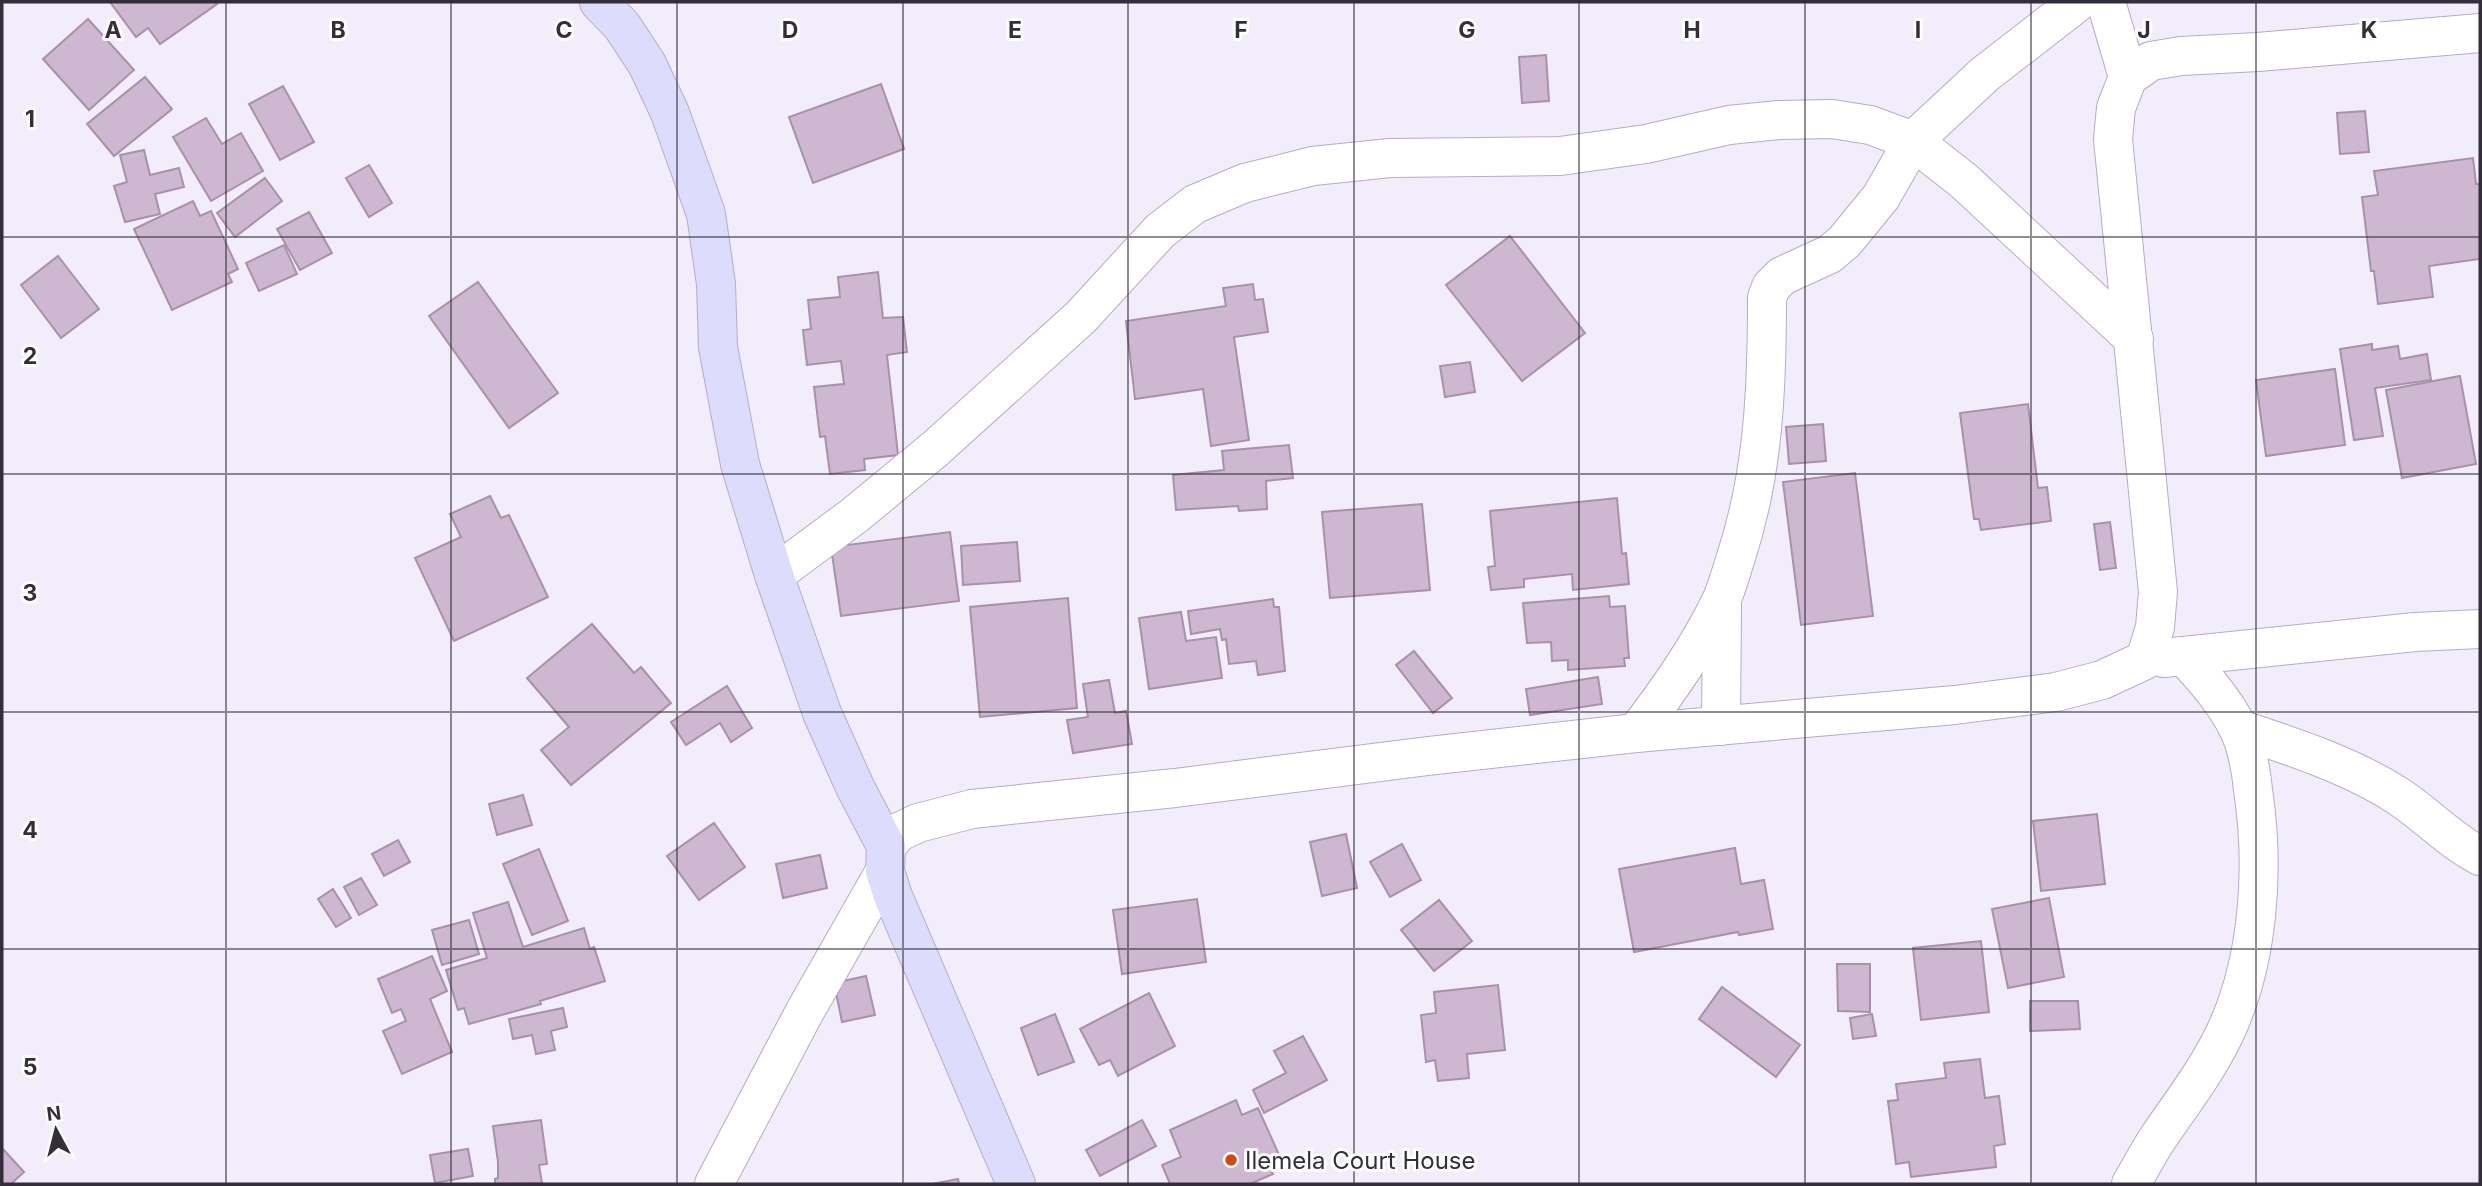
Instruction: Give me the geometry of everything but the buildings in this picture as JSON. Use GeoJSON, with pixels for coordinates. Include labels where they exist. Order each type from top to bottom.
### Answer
{"type":"FeatureCollection","features":[{"type":"Feature","properties":{"kind":"street"},"geometry":{"type":"LineString","coordinates":[[599,2],[622,26],[647,64],[670,113],[706,214],[716,284],[718,347],[740,464],[774,575],[822,713],[886,859],[893,896],[1016,1184]]}},
{"type":"Feature","properties":{"kind":"street"},"geometry":{"type":"LineString","coordinates":[[1636,733],[1684,669],[1722,600],[1743,534],[1758,466],[1764,418],[1766,298],[1771,287],[1782,276],[1830,254],[1845,241],[1881,197],[1913,141],[1985,75],[2078,2]]}},
{"type":"Feature","properties":{"kind":"street"},"geometry":{"type":"LineString","coordinates":[[2106,2],[2128,77]]}},
{"type":"Feature","properties":{"kind":"street"},"geometry":{"type":"LineString","coordinates":[[2145,660],[2155,627],[2158,592],[2113,139],[2116,107],[2128,77],[2151,61],[2181,56],[2480,33]]}},
{"type":"Feature","properties":{"kind":"street"},"geometry":{"type":"LineString","coordinates":[[774,575],[855,515],[935,449],[1081,317],[1160,231],[1195,204],[1245,183],[1313,166],[1390,158],[1560,156],[1646,144],[1729,125],[1779,120],[1832,119],[1870,125],[1913,141],[1964,181],[2134,339]]}},
{"type":"Feature","properties":{"kind":"street"},"geometry":{"type":"LineString","coordinates":[[1721,726],[1722,600]]}},
{"type":"Feature","properties":{"kind":"street"},"geometry":{"type":"LineString","coordinates":[[714,1184],[899,832],[918,823],[972,809],[1175,788],[1428,756],[1636,733],[1955,705],[2056,692],[2102,680],[2145,660],[2415,632],[2480,629]]}},
{"type":"Feature","properties":{"kind":"street"},"geometry":{"type":"LineString","coordinates":[[2131,1184],[2157,1140],[2201,1076],[2224,1035],[2243,987],[2253,931],[2259,863],[2251,770],[2239,729],[2219,696],[2184,656]]}},
{"type":"Feature","properties":{"kind":"street"},"geometry":{"type":"LineString","coordinates":[[2239,729],[2291,746],[2372,780],[2401,797],[2459,845],[2480,856]]}},
{"type":"Feature","properties":{"kind":"place","name":"Ilemela Court House"},"geometry":{"type":"Point","coordinates":[1231,1160]}}]}
